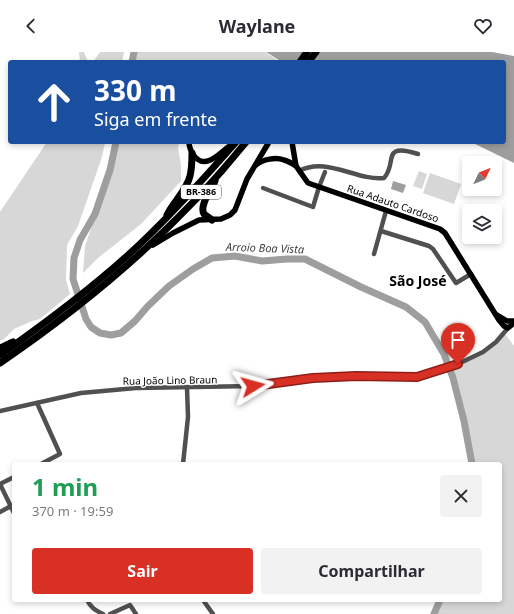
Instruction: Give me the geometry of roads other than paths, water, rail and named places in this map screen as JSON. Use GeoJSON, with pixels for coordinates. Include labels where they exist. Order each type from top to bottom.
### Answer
{"type":"FeatureCollection","features":[{"type":"Feature","properties":{"kind":"highway"},"geometry":{"type":"LineString","coordinates":[[310,60],[316,52]]}},
{"type":"Feature","properties":{"kind":"highway","name":"BR-386"},"geometry":{"type":"LineString","coordinates":[[110,275],[205,178],[234,144]]}},
{"type":"Feature","properties":{"kind":"highway","name":"BR-386"},"geometry":{"type":"LineString","coordinates":[[0,363],[142,251],[163,232],[244,144]]}},
{"type":"Feature","properties":{"kind":"highway"},"geometry":{"type":"LineString","coordinates":[[163,222],[172,204],[184,190],[190,177],[192,153]]}},
{"type":"Feature","properties":{"kind":"highway"},"geometry":{"type":"LineString","coordinates":[[212,220],[205,214],[203,204],[220,172]]}},
{"type":"Feature","properties":{"kind":"highway","name":"BR-386"},"geometry":{"type":"LineString","coordinates":[[0,355],[24,337],[58,318]]}},
{"type":"Feature","properties":{"kind":"highway"},"geometry":{"type":"LineString","coordinates":[[0,348],[24,337]]}},
{"type":"Feature","properties":{"kind":"main road"},"geometry":{"type":"LineString","coordinates":[[190,144],[192,153],[203,162],[211,160],[233,144]]}},
{"type":"Feature","properties":{"kind":"main road"},"geometry":{"type":"LineString","coordinates":[[142,251],[199,220],[221,219],[230,215],[235,210],[246,179],[267,144]]}},
{"type":"Feature","properties":{"kind":"main road"},"geometry":{"type":"LineString","coordinates":[[268,144],[269,153],[276,159]]}},
{"type":"Feature","properties":{"kind":"main road"},"geometry":{"type":"LineString","coordinates":[[252,170],[258,163],[283,159],[290,155],[293,145]]}},
{"type":"Feature","properties":{"kind":"main road"},"geometry":{"type":"LineString","coordinates":[[293,145],[298,168]]}},
{"type":"Feature","properties":{"kind":"main road","name":"Rua Adauto Cardoso"},"geometry":{"type":"LineString","coordinates":[[283,159],[298,168],[308,182],[319,187],[443,230],[497,315],[503,324],[508,328]]}},
{"type":"Feature","properties":{"kind":"main road"},"geometry":{"type":"LineString","coordinates":[[497,315],[514,322],[508,328]]}},
{"type":"Feature","properties":{"kind":"street"},"geometry":{"type":"LineString","coordinates":[[298,168],[322,166],[355,175],[384,178],[387,176],[392,154],[398,150],[406,150],[418,154]]}},
{"type":"Feature","properties":{"kind":"street"},"geometry":{"type":"LineString","coordinates":[[264,188],[313,207],[325,172]]}},
{"type":"Feature","properties":{"kind":"street"},"geometry":{"type":"LineString","coordinates":[[374,254],[386,211]]}},
{"type":"Feature","properties":{"kind":"street"},"geometry":{"type":"LineString","coordinates":[[381,231],[429,246],[433,249],[456,283],[471,274]]}},
{"type":"Feature","properties":{"kind":"street","name":"Rua João Lino Braun"},"geometry":{"type":"LineString","coordinates":[[0,411],[81,393],[136,388],[253,386],[313,378],[356,376],[417,377],[458,364],[483,352],[496,342],[508,328]]}},
{"type":"Feature","properties":{"kind":"street"},"geometry":{"type":"LineString","coordinates":[[184,462],[188,417],[187,388]]}},
{"type":"Feature","properties":{"kind":"street"},"geometry":{"type":"LineString","coordinates":[[37,403],[60,454],[45,462]]}},
{"type":"Feature","properties":{"kind":"street"},"geometry":{"type":"LineString","coordinates":[[0,512],[11,506],[0,484],[12,478]]}},
{"type":"Feature","properties":{"kind":"street"},"geometry":{"type":"LineString","coordinates":[[88,602],[94,610],[103,614]]}},
{"type":"Feature","properties":{"kind":"street"},"geometry":{"type":"LineString","coordinates":[[204,602],[213,614]]}},
{"type":"Feature","properties":{"kind":"street"},"geometry":{"type":"LineString","coordinates":[[110,614],[132,603],[136,614]]}},
{"type":"Feature","properties":{"kind":"waterway","name":"Arroio Boa Vista"},"geometry":{"type":"LineString","coordinates":[[132,60],[134,52]]}},
{"type":"Feature","properties":{"kind":"waterway","name":"Arroio Boa Vista"},"geometry":{"type":"LineString","coordinates":[[116,144],[110,170],[95,214],[80,240],[74,258],[73,279],[86,319],[91,327],[100,333],[111,335],[121,333],[135,321],[169,286],[212,258],[235,256],[262,261],[305,259],[361,287],[406,307],[425,322],[444,354],[453,378],[464,421],[472,462]]}},
{"type":"Feature","properties":{"kind":"waterway","name":"Arroio Boa Vista"},"geometry":{"type":"LineString","coordinates":[[434,614],[439,602]]}},
{"type":"Feature","properties":{"kind":"district","name":"São José"},"geometry":{"type":"Point","coordinates":[418,281]}}]}
